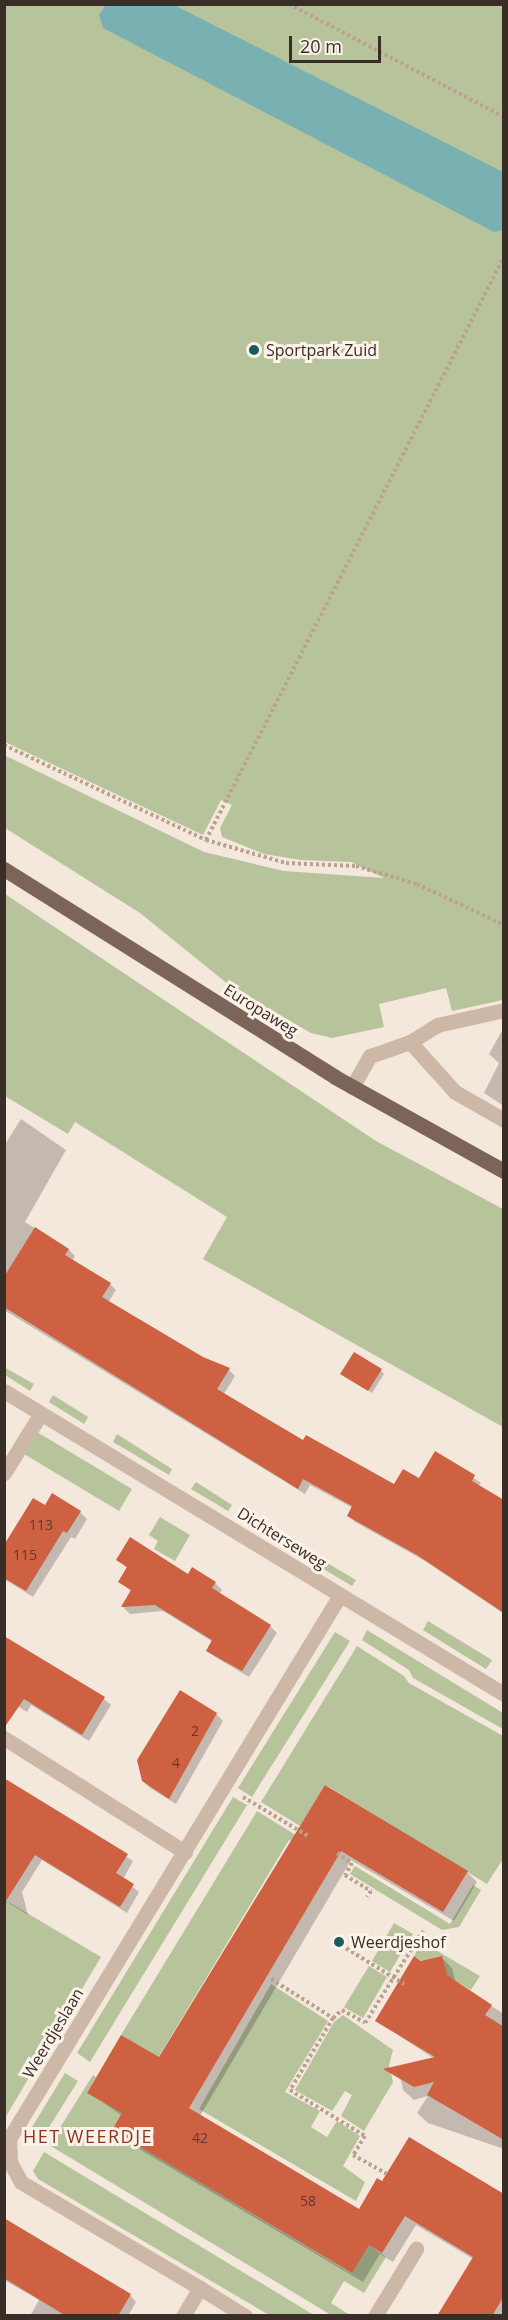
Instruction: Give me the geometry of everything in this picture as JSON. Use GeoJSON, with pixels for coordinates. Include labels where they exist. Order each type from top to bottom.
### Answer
{"type":"FeatureCollection","features":[{"type":"Feature","properties":{"kind":"main road","name":"Europaweg"},"geometry":{"type":"LineString","coordinates":[[4,869],[352,1087],[504,1172]]}},
{"type":"Feature","properties":{"kind":"street"},"geometry":{"type":"LineString","coordinates":[[352,1087],[370,1056],[410,1042],[437,1025],[504,1010]]}},
{"type":"Feature","properties":{"kind":"street"},"geometry":{"type":"LineString","coordinates":[[410,1042],[455,1092],[504,1120]]}},
{"type":"Feature","properties":{"kind":"street","name":"Dichterseweg"},"geometry":{"type":"LineString","coordinates":[[4,1391],[504,1694]]}},
{"type":"Feature","properties":{"kind":"street"},"geometry":{"type":"LineString","coordinates":[[4,1473],[41,1413]]}},
{"type":"Feature","properties":{"kind":"street","name":"Weerdjeslaan"},"geometry":{"type":"LineString","coordinates":[[245,2316],[21,2182],[8,2151],[13,2134],[340,1595]]}},
{"type":"Feature","properties":{"kind":"street"},"geometry":{"type":"LineString","coordinates":[[4,1738],[185,1852]]}},
{"type":"Feature","properties":{"kind":"street"},"geometry":{"type":"LineString","coordinates":[[375,2316],[416,2249]]}},
{"type":"Feature","properties":{"kind":"street"},"geometry":{"type":"LineString","coordinates":[[183,2316],[200,2288]]}},
{"type":"Feature","properties":{"kind":"path"},"geometry":{"type":"LineString","coordinates":[[289,4],[504,117]]}},
{"type":"Feature","properties":{"kind":"path"},"geometry":{"type":"LineString","coordinates":[[206,840],[504,257]]}},
{"type":"Feature","properties":{"kind":"path"},"geometry":{"type":"LineString","coordinates":[[4,745],[206,840],[286,863],[356,866],[417,884],[504,925]]}},
{"type":"Feature","properties":{"kind":"path"},"geometry":{"type":"LineString","coordinates":[[224,1786],[310,1837]]}},
{"type":"Feature","properties":{"kind":"path"},"geometry":{"type":"LineString","coordinates":[[337,1853],[352,1863],[345,1875],[371,1891],[367,1897]]}},
{"type":"Feature","properties":{"kind":"path"},"geometry":{"type":"LineString","coordinates":[[387,2174],[353,2155],[365,2136],[290,2090],[333,2018],[342,2010],[365,2023],[423,1931]]}},
{"type":"Feature","properties":{"kind":"path"},"geometry":{"type":"LineString","coordinates":[[336,1942],[404,1984]]}},
{"type":"Feature","properties":{"kind":"path"},"geometry":{"type":"LineString","coordinates":[[271,1979],[333,2018]]}},
{"type":"Feature","properties":{"kind":"green space","name":"Sportpark Zuid"},"geometry":{"type":"Polygon","coordinates":[[[5,5],[503,5],[503,1000],[452,1011],[446,988],[379,1004],[384,1027],[332,1038],[311,1033],[234,989],[140,913],[5,828],[4,755],[204,852],[284,871],[384,878],[351,862],[301,860],[264,854],[222,837],[220,828],[232,805],[221,800],[203,835],[5,742],[5,5]]]}},
{"type":"Feature","properties":{"kind":"green space"},"geometry":{"type":"Polygon","coordinates":[[[5,894],[376,1141],[503,1209],[503,1427],[203,1259],[227,1217],[75,1122],[68,1134],[5,1096],[5,894]]]}},
{"type":"Feature","properties":{"kind":"green space"},"geometry":{"type":"Polygon","coordinates":[[[4,1367],[34,1384],[30,1391],[5,1375],[4,1367]]]}},
{"type":"Feature","properties":{"kind":"green space"},"geometry":{"type":"Polygon","coordinates":[[[53,1395],[88,1417],[84,1424],[49,1402],[53,1395]]]}},
{"type":"Feature","properties":{"kind":"green space"},"geometry":{"type":"Polygon","coordinates":[[[37,1432],[132,1489],[119,1511],[24,1454],[37,1432]]]}},
{"type":"Feature","properties":{"kind":"green space"},"geometry":{"type":"Polygon","coordinates":[[[117,1434],[172,1469],[169,1475],[113,1442],[117,1434]]]}},
{"type":"Feature","properties":{"kind":"green space"},"geometry":{"type":"Polygon","coordinates":[[[196,1482],[232,1505],[228,1511],[191,1489],[196,1482]]]}},
{"type":"Feature","properties":{"kind":"green space"},"geometry":{"type":"Polygon","coordinates":[[[160,1517],[190,1535],[175,1561],[154,1549],[158,1541],[149,1535],[160,1517]]]}},
{"type":"Feature","properties":{"kind":"green space"},"geometry":{"type":"Polygon","coordinates":[[[297,1545],[356,1580],[352,1586],[293,1551],[297,1545]]]}},
{"type":"Feature","properties":{"kind":"green space"},"geometry":{"type":"Polygon","coordinates":[[[428,1621],[492,1660],[486,1669],[423,1630],[428,1621]]]}},
{"type":"Feature","properties":{"kind":"green space"},"geometry":{"type":"Polygon","coordinates":[[[367,1630],[503,1713],[503,1729],[413,1678],[409,1670],[362,1640],[367,1630]]]}},
{"type":"Feature","properties":{"kind":"green space"},"geometry":{"type":"Polygon","coordinates":[[[335,1632],[350,1641],[252,1797],[238,1788],[335,1632]]]}},
{"type":"Feature","properties":{"kind":"green space"},"geometry":{"type":"Polygon","coordinates":[[[357,1646],[404,1676],[409,1683],[503,1736],[503,1859],[487,1884],[326,1785],[300,1826],[261,1802],[357,1646]]]}},
{"type":"Feature","properties":{"kind":"green space"},"geometry":{"type":"Polygon","coordinates":[[[233,1797],[247,1805],[90,2062],[77,2053],[233,1797]]]}},
{"type":"Feature","properties":{"kind":"green space"},"geometry":{"type":"Polygon","coordinates":[[[257,1811],[307,1842],[303,1848],[289,1840],[158,2058],[121,2035],[257,1811]]]}},
{"type":"Feature","properties":{"kind":"green space"},"geometry":{"type":"Polygon","coordinates":[[[355,1866],[450,1924],[473,1885],[481,1890],[459,1927],[442,1930],[350,1874],[355,1866]]]}},
{"type":"Feature","properties":{"kind":"green space"},"geometry":{"type":"Polygon","coordinates":[[[5,1900],[101,1957],[5,2118],[5,1900]]]}},
{"type":"Feature","properties":{"kind":"green space"},"geometry":{"type":"Polygon","coordinates":[[[394,1923],[413,1934],[390,1972],[372,1961],[394,1923]]]}},
{"type":"Feature","properties":{"kind":"green space"},"geometry":{"type":"Polygon","coordinates":[[[422,1942],[480,1976],[471,1990],[414,1956],[422,1942]]]}},
{"type":"Feature","properties":{"kind":"green space"},"geometry":{"type":"Polygon","coordinates":[[[369,1966],[387,1977],[363,2018],[344,2007],[369,1966]]]}},
{"type":"Feature","properties":{"kind":"green space"},"geometry":{"type":"Polygon","coordinates":[[[271,1984],[328,2021],[285,2092],[320,2111],[311,2127],[327,2137],[337,2121],[360,2136],[343,2166],[365,2182],[356,2201],[199,2109],[271,1984]]]}},
{"type":"Feature","properties":{"kind":"green space"},"geometry":{"type":"Polygon","coordinates":[[[343,2015],[393,2050],[389,2065],[393,2082],[364,2131],[341,2116],[352,2095],[345,2091],[332,2111],[295,2090],[334,2022],[343,2015]]]}},
{"type":"Feature","properties":{"kind":"green space"},"geometry":{"type":"Polygon","coordinates":[[[65,2073],[78,2081],[41,2140],[29,2132],[65,2073]]]}},
{"type":"Feature","properties":{"kind":"green space"},"geometry":{"type":"Polygon","coordinates":[[[93,2075],[96,2077],[87,2093],[131,2098],[113,2130],[351,2273],[376,2232],[372,2247],[386,2257],[364,2293],[344,2281],[331,2303],[350,2315],[331,2315],[49,2145],[93,2075]]]}},
{"type":"Feature","properties":{"kind":"green space"},"geometry":{"type":"Polygon","coordinates":[[[44,2152],[314,2315],[269,2315],[38,2179],[33,2171],[44,2152]]]}},
{"type":"Feature","properties":{"kind":"water"},"geometry":{"type":"Polygon","coordinates":[[[106,4],[174,5],[503,172],[503,230],[494,232],[103,28],[99,15],[106,4]]]}},
{"type":"Feature","properties":{"kind":"building"},"geometry":{"type":"Polygon","coordinates":[[[35,1227],[69,1249],[65,1255],[111,1283],[102,1297],[203,1357],[230,1368],[217,1389],[303,1440],[306,1435],[394,1484],[403,1469],[419,1478],[435,1451],[475,1475],[472,1481],[504,1500],[504,1613],[417,1555],[347,1516],[352,1506],[303,1479],[298,1489],[4,1307],[4,1277],[35,1227]]]}},
{"type":"Feature","properties":{"kind":"building"},"geometry":{"type":"Polygon","coordinates":[[[354,1352],[382,1369],[368,1391],[340,1374],[354,1352]]]}},
{"type":"Feature","properties":{"kind":"building"},"geometry":{"type":"Polygon","coordinates":[[[52,1493],[81,1511],[67,1533],[63,1531],[26,1591],[4,1578],[4,1545],[33,1498],[45,1505],[52,1493]]]}},
{"type":"Feature","properties":{"kind":"building"},"geometry":{"type":"Polygon","coordinates":[[[130,1537],[188,1574],[192,1567],[216,1582],[212,1588],[271,1625],[242,1671],[206,1651],[212,1640],[155,1605],[121,1607],[131,1590],[118,1582],[127,1567],[116,1560],[130,1537]]]}},
{"type":"Feature","properties":{"kind":"building"},"geometry":{"type":"Polygon","coordinates":[[[4,1636],[105,1697],[82,1735],[24,1699],[4,1728],[4,1636]]]}},
{"type":"Feature","properties":{"kind":"building"},"geometry":{"type":"Polygon","coordinates":[[[180,1690],[217,1713],[169,1799],[142,1781],[137,1760],[180,1690]]]}},
{"type":"Feature","properties":{"kind":"building"},"geometry":{"type":"Polygon","coordinates":[[[4,1778],[128,1854],[116,1873],[134,1884],[120,1907],[35,1855],[4,1904],[4,1778]]]}},
{"type":"Feature","properties":{"kind":"building"},"geometry":{"type":"Polygon","coordinates":[[[325,1785],[468,1871],[443,1912],[341,1851],[189,2108],[359,2209],[377,2178],[382,2181],[409,2137],[504,2194],[504,2296],[492,2316],[437,2316],[473,2257],[405,2216],[382,2253],[369,2245],[352,2273],[112,2130],[122,2113],[87,2093],[121,2035],[159,2057],[325,1785]]]}},
{"type":"Feature","properties":{"kind":"building"},"geometry":{"type":"Polygon","coordinates":[[[414,1956],[421,1961],[442,1956],[447,1975],[492,2005],[485,2015],[504,2027],[504,2140],[427,2095],[434,2082],[414,2087],[383,2069],[435,2057],[375,2021],[414,1956]]]}},
{"type":"Feature","properties":{"kind":"building"},"geometry":{"type":"Polygon","coordinates":[[[4,2218],[131,2294],[118,2316],[66,2316],[4,2278],[4,2218]]]}},
{"type":"Feature","properties":{"kind":"place","name":"Sportpark Zuid"},"geometry":{"type":"Point","coordinates":[254,350]}},
{"type":"Feature","properties":{"kind":"place","name":"Weerdjeshof"},"geometry":{"type":"Point","coordinates":[339,1942]}},
{"type":"Feature","properties":{"kind":"district","name":"HET WEERDJE"},"geometry":{"type":"Point","coordinates":[88,2136]}}]}
